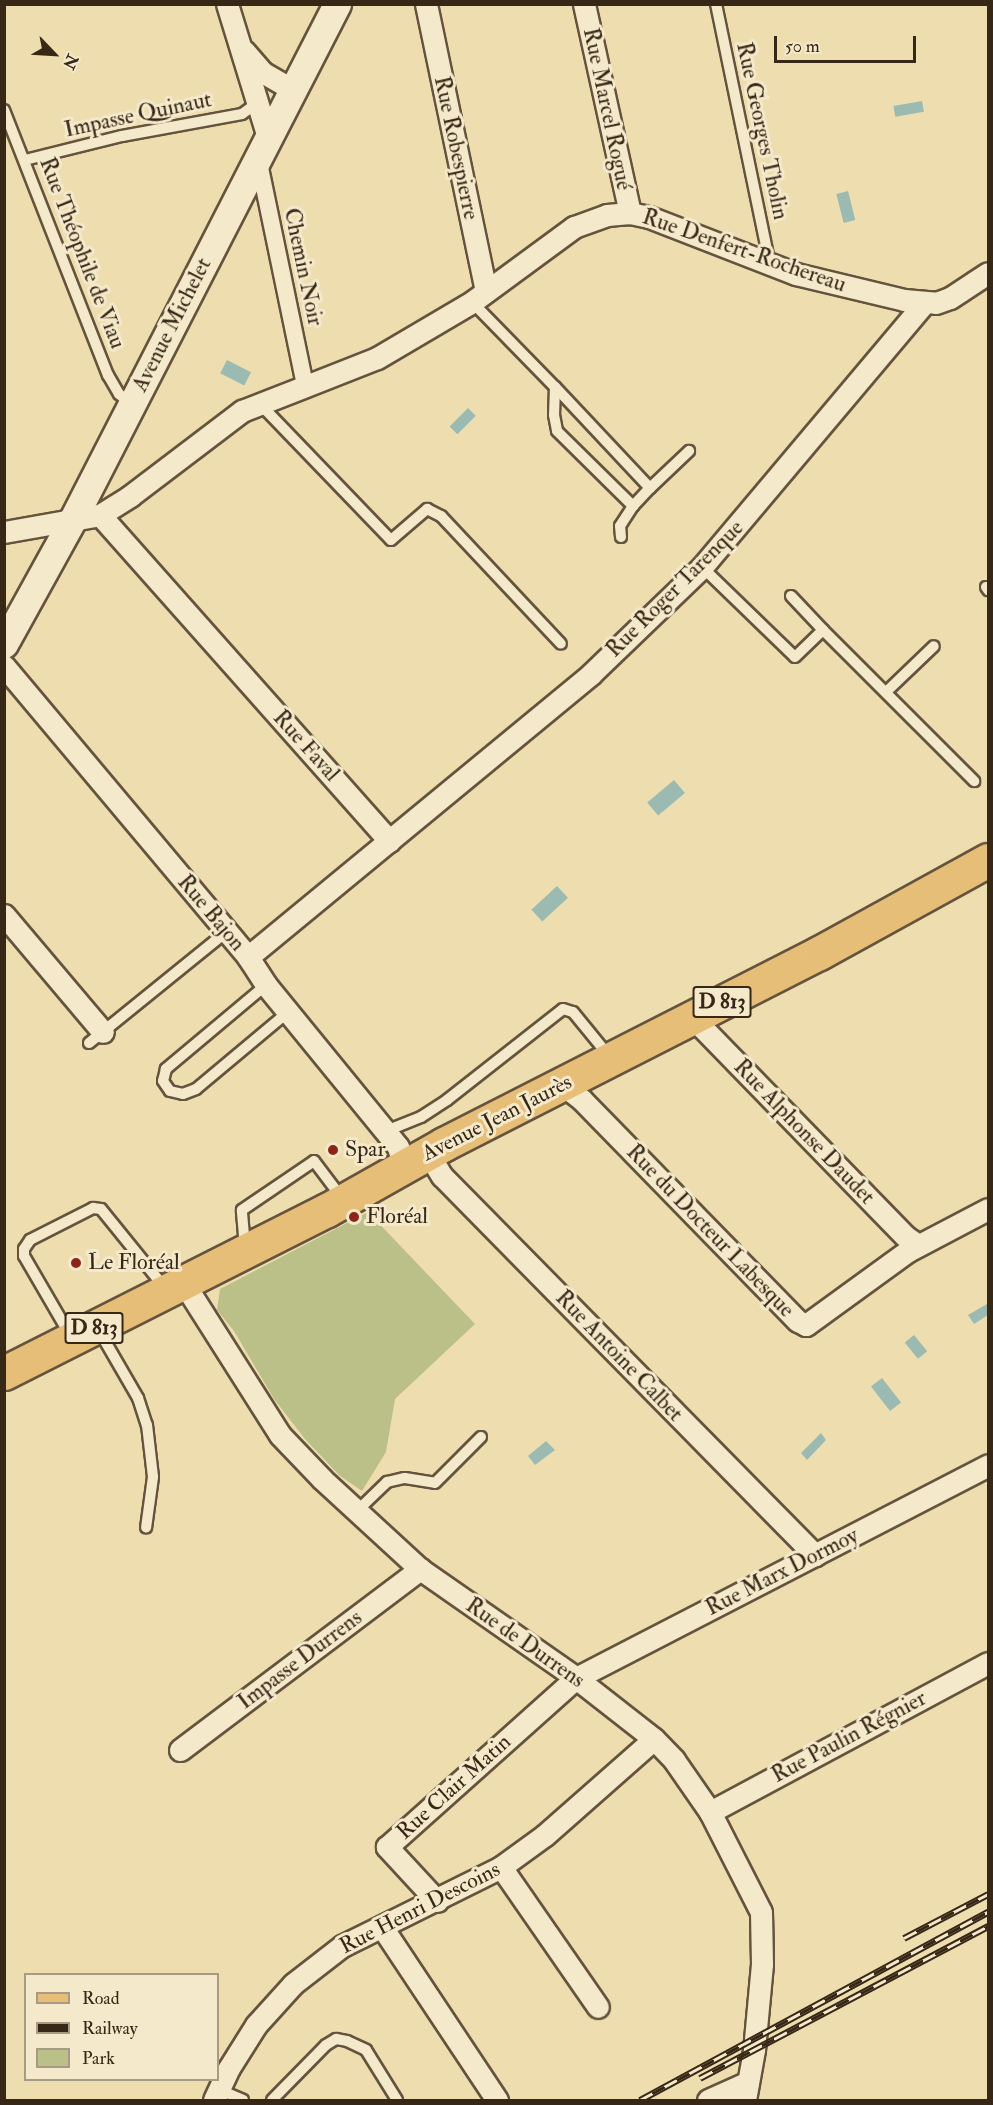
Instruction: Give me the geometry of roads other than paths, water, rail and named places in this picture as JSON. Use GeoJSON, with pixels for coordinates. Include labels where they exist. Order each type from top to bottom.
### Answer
{"type":"FeatureCollection","features":[{"type":"Feature","properties":{"kind":"main road","name":"Avenue Jean Jaurès"},"geometry":{"type":"LineString","coordinates":[[4,1373],[344,1200],[611,1058],[819,953],[988,860]]}},
{"type":"Feature","properties":{"kind":"street"},"geometry":{"type":"LineString","coordinates":[[227,4],[255,99],[263,147]]}},
{"type":"Feature","properties":{"kind":"street","name":"Avenue Michelet"},"geometry":{"type":"LineString","coordinates":[[4,644],[73,519],[337,4]]}},
{"type":"Feature","properties":{"kind":"street","name":"Rue Robespierre"},"geometry":{"type":"LineString","coordinates":[[426,4],[479,297]]}},
{"type":"Feature","properties":{"kind":"street","name":"Rue Marcel Rogué"},"geometry":{"type":"LineString","coordinates":[[584,4],[630,213]]}},
{"type":"Feature","properties":{"kind":"street"},"geometry":{"type":"LineString","coordinates":[[236,37],[249,60],[287,99]]}},
{"type":"Feature","properties":{"kind":"street"},"geometry":{"type":"LineString","coordinates":[[255,99],[287,99]]}},
{"type":"Feature","properties":{"kind":"street","name":"Chemin Noir"},"geometry":{"type":"LineString","coordinates":[[263,147],[305,385]]}},
{"type":"Feature","properties":{"kind":"street","name":"Rue Denfert-Rochereau"},"geometry":{"type":"LineString","coordinates":[[4,532],[100,515],[130,496],[242,411],[377,358],[479,297],[574,226],[607,216],[630,213],[649,217],[770,264],[822,281],[926,302],[936,303],[950,298],[988,273]]}},
{"type":"Feature","properties":{"kind":"street","name":"Rue Roger Tarenque"},"geometry":{"type":"LineString","coordinates":[[389,841],[591,674],[702,567],[926,302]]}},
{"type":"Feature","properties":{"kind":"street","name":"Rue Faval"},"geometry":{"type":"LineString","coordinates":[[100,515],[389,841]]}},
{"type":"Feature","properties":{"kind":"street","name":"Rue Bajon"},"geometry":{"type":"LineString","coordinates":[[4,666],[248,957],[266,985],[398,1147],[416,1160]]}},
{"type":"Feature","properties":{"kind":"street"},"geometry":{"type":"LineString","coordinates":[[248,957],[389,841]]}},
{"type":"Feature","properties":{"kind":"street"},"geometry":{"type":"LineString","coordinates":[[4,915],[96,1037]]}},
{"type":"Feature","properties":{"kind":"street","name":"Rue Alphonse Daudet"},"geometry":{"type":"LineString","coordinates":[[692,1017],[905,1236],[918,1245]]}},
{"type":"Feature","properties":{"kind":"street","name":"Rue du Docteur Labesque"},"geometry":{"type":"LineString","coordinates":[[563,1085],[582,1100],[798,1321],[806,1325],[918,1245],[988,1209]]}},
{"type":"Feature","properties":{"kind":"street","name":"Rue Antoine Calbet"},"geometry":{"type":"LineString","coordinates":[[416,1160],[442,1176],[814,1555]]}},
{"type":"Feature","properties":{"kind":"street","name":"Rue de Durrens"},"geometry":{"type":"LineString","coordinates":[[175,1286],[280,1435],[357,1511],[420,1569],[576,1678],[654,1739],[674,1760],[710,1812],[761,1912],[762,1964],[754,2050],[747,2091]]}},
{"type":"Feature","properties":{"kind":"street","name":"Rue Marx Dormoy"},"geometry":{"type":"LineString","coordinates":[[576,1678],[988,1465]]}},
{"type":"Feature","properties":{"kind":"street","name":"Impasse Durrens"},"geometry":{"type":"LineString","coordinates":[[180,1750],[420,1569]]}},
{"type":"Feature","properties":{"kind":"street","name":"Rue Paulin Régnier"},"geometry":{"type":"LineString","coordinates":[[710,1812],[988,1663]]}},
{"type":"Feature","properties":{"kind":"street","name":"Rue Clair Matin"},"geometry":{"type":"LineString","coordinates":[[437,1901],[387,1847],[576,1678]]}},
{"type":"Feature","properties":{"kind":"street","name":"Rue Henri Descoins"},"geometry":{"type":"LineString","coordinates":[[217,2095],[238,2051],[275,2002],[342,1946],[437,1901],[501,1867],[545,1835],[654,1739]]}},
{"type":"Feature","properties":{"kind":"street"},"geometry":{"type":"LineString","coordinates":[[501,1867],[598,2007]]}},
{"type":"Feature","properties":{"kind":"street"},"geometry":{"type":"LineString","coordinates":[[382,1927],[496,2100]]}},
{"type":"Feature","properties":{"kind":"street"},"geometry":{"type":"LineString","coordinates":[[708,2100],[747,2091]]}},
{"type":"Feature","properties":{"kind":"lane","name":"Rue Georges Tholin"},"geometry":{"type":"LineString","coordinates":[[716,4],[770,264]]}},
{"type":"Feature","properties":{"kind":"lane","name":"Impasse Quinaut"},"geometry":{"type":"LineString","coordinates":[[25,160],[122,136],[242,114],[255,99]]}},
{"type":"Feature","properties":{"kind":"lane","name":"Rue Théophile de Viau"},"geometry":{"type":"LineString","coordinates":[[4,110],[108,375],[119,394],[131,404]]}},
{"type":"Feature","properties":{"kind":"lane"},"geometry":{"type":"LineString","coordinates":[[479,297],[555,387],[650,488]]}},
{"type":"Feature","properties":{"kind":"lane"},"geometry":{"type":"LineString","coordinates":[[555,387],[554,415],[557,431],[633,506]]}},
{"type":"Feature","properties":{"kind":"lane"},"geometry":{"type":"LineString","coordinates":[[259,403],[391,540],[427,509],[441,516],[561,644]]}},
{"type":"Feature","properties":{"kind":"lane"},"geometry":{"type":"LineString","coordinates":[[621,537],[620,526],[633,506],[689,451]]}},
{"type":"Feature","properties":{"kind":"lane"},"geometry":{"type":"LineString","coordinates":[[702,567],[795,657],[824,630]]}},
{"type":"Feature","properties":{"kind":"lane"},"geometry":{"type":"LineString","coordinates":[[791,596],[974,781]]}},
{"type":"Feature","properties":{"kind":"lane"},"geometry":{"type":"LineString","coordinates":[[886,692],[934,646]]}},
{"type":"Feature","properties":{"kind":"lane"},"geometry":{"type":"LineString","coordinates":[[96,1037],[226,932]]}},
{"type":"Feature","properties":{"kind":"lane"},"geometry":{"type":"LineString","coordinates":[[266,985],[166,1070],[163,1081],[170,1091],[183,1094],[196,1089],[288,1012]]}},
{"type":"Feature","properties":{"kind":"lane"},"geometry":{"type":"LineString","coordinates":[[386,1131],[421,1117],[447,1100],[563,1010],[573,1012],[611,1058]]}},
{"type":"Feature","properties":{"kind":"lane"},"geometry":{"type":"LineString","coordinates":[[245,1251],[242,1210],[314,1161],[344,1200]]}},
{"type":"Feature","properties":{"kind":"lane"},"geometry":{"type":"LineString","coordinates":[[146,1528],[153,1477],[147,1425],[138,1398],[24,1256],[24,1249],[30,1239],[93,1208],[101,1209],[175,1286]]}},
{"type":"Feature","properties":{"kind":"lane"},"geometry":{"type":"LineString","coordinates":[[357,1511],[387,1482],[405,1479],[435,1483],[482,1437]]}},
{"type":"Feature","properties":{"kind":"lane"},"geometry":{"type":"LineString","coordinates":[[272,2100],[287,2088],[326,2045],[336,2040],[347,2041],[366,2050],[397,2100]]}},
{"type":"Feature","properties":{"kind":"lane"},"geometry":{"type":"LineString","coordinates":[[217,2095],[243,2100]]}},
{"type":"Feature","properties":{"kind":"water"},"geometry":{"type":"Polygon","coordinates":[[[922,101],[924,112],[895,117],[893,106],[922,101]]]}},
{"type":"Feature","properties":{"kind":"water"},"geometry":{"type":"Polygon","coordinates":[[[848,191],[855,220],[844,223],[836,194],[848,191]]]}},
{"type":"Feature","properties":{"kind":"water"},"geometry":{"type":"Polygon","coordinates":[[[227,360],[251,372],[244,386],[220,373],[227,360]]]}},
{"type":"Feature","properties":{"kind":"water"},"geometry":{"type":"Polygon","coordinates":[[[468,408],[476,416],[457,434],[450,426],[468,408]]]}},
{"type":"Feature","properties":{"kind":"water"},"geometry":{"type":"Polygon","coordinates":[[[674,780],[685,793],[658,816],[647,802],[674,780]]]}},
{"type":"Feature","properties":{"kind":"water"},"geometry":{"type":"Polygon","coordinates":[[[557,886],[568,898],[542,922],[531,910],[557,886]]]}},
{"type":"Feature","properties":{"kind":"water"},"geometry":{"type":"Polygon","coordinates":[[[987,1304],[988,1315],[974,1324],[968,1315],[987,1304]]]}},
{"type":"Feature","properties":{"kind":"water"},"geometry":{"type":"Polygon","coordinates":[[[914,1335],[927,1351],[918,1359],[905,1343],[914,1335]]]}},
{"type":"Feature","properties":{"kind":"water"},"geometry":{"type":"Polygon","coordinates":[[[882,1378],[901,1402],[890,1411],[871,1387],[882,1378]]]}},
{"type":"Feature","properties":{"kind":"water"},"geometry":{"type":"Polygon","coordinates":[[[821,1433],[826,1440],[807,1460],[801,1453],[821,1433]]]}},
{"type":"Feature","properties":{"kind":"water"},"geometry":{"type":"Polygon","coordinates":[[[546,1441],[555,1450],[535,1465],[528,1456],[546,1441]]]}},
{"type":"Feature","properties":{"kind":"railway"},"geometry":{"type":"LineString","coordinates":[[904,1938],[988,1894]]}},
{"type":"Feature","properties":{"kind":"railway"},"geometry":{"type":"LineString","coordinates":[[640,2100],[988,1912]]}},
{"type":"Feature","properties":{"kind":"railway"},"geometry":{"type":"LineString","coordinates":[[700,2078],[988,1926]]}},
{"type":"Feature","properties":{"kind":"place","name":"Spar"},"geometry":{"type":"Point","coordinates":[333,1150]}},
{"type":"Feature","properties":{"kind":"place","name":"Floréal"},"geometry":{"type":"Point","coordinates":[354,1217]}},
{"type":"Feature","properties":{"kind":"place","name":"Le Floréal"},"geometry":{"type":"Point","coordinates":[76,1263]}}]}
